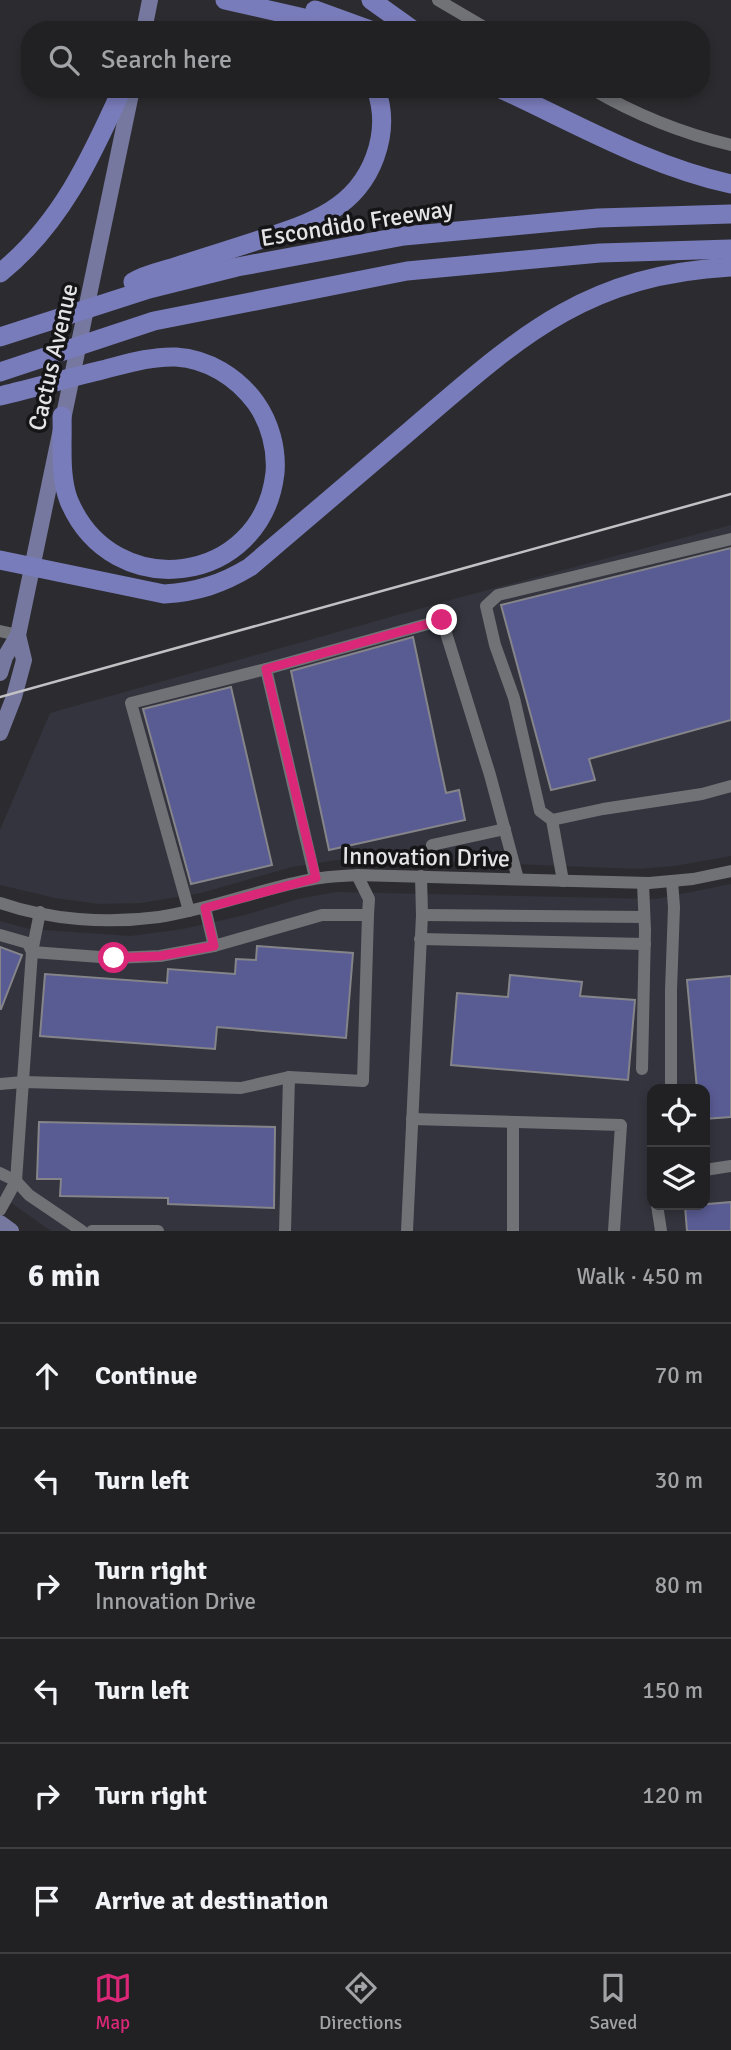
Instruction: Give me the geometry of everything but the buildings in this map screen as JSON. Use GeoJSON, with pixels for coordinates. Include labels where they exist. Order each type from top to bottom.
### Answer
{"type":"FeatureCollection","features":[{"type":"Feature","properties":{"kind":"highway"},"geometry":{"type":"LineString","coordinates":[[225,0],[311,21]]}},
{"type":"Feature","properties":{"kind":"highway"},"geometry":{"type":"LineString","coordinates":[[276,0],[324,12],[347,21]]}},
{"type":"Feature","properties":{"kind":"highway"},"geometry":{"type":"LineString","coordinates":[[372,0],[401,21]]}},
{"type":"Feature","properties":{"kind":"highway"},"geometry":{"type":"LineString","coordinates":[[0,273],[39,236],[66,201],[87,167],[118,98]]}},
{"type":"Feature","properties":{"kind":"highway"},"geometry":{"type":"LineString","coordinates":[[111,300],[136,280],[302,226],[324,217],[342,205],[364,180],[377,152],[382,126],[377,98]]}},
{"type":"Feature","properties":{"kind":"highway"},"geometry":{"type":"LineString","coordinates":[[522,98],[632,152],[678,170],[731,184]]}},
{"type":"Feature","properties":{"kind":"highway"},"geometry":{"type":"LineString","coordinates":[[526,98],[539,106]]}},
{"type":"Feature","properties":{"kind":"highway","name":"Escondido Freeway"},"geometry":{"type":"LineString","coordinates":[[0,337],[111,300],[237,267],[404,236],[598,218],[731,214]]}},
{"type":"Feature","properties":{"kind":"highway"},"geometry":{"type":"LineString","coordinates":[[0,372],[154,321],[407,271],[600,253],[731,249]]}},
{"type":"Feature","properties":{"kind":"highway"},"geometry":{"type":"LineString","coordinates":[[0,560],[164,594],[187,593],[228,581],[250,567],[503,351],[551,317],[624,285],[662,274],[731,267]]}},
{"type":"Feature","properties":{"kind":"highway"},"geometry":{"type":"LineString","coordinates":[[0,396],[144,360],[178,357],[212,366],[240,384],[256,403],[266,421],[274,449],[275,467],[268,504],[246,537],[221,557],[188,569],[169,570],[140,566],[105,548],[82,524],[72,506],[65,482],[63,410]]}},
{"type":"Feature","properties":{"kind":"main road"},"geometry":{"type":"LineString","coordinates":[[146,21],[150,0]]}},
{"type":"Feature","properties":{"kind":"main road","name":"Cactus Avenue"},"geometry":{"type":"LineString","coordinates":[[0,673],[5,657],[18,635],[130,98]]}},
{"type":"Feature","properties":{"kind":"main road","name":"Cactus Avenue"},"geometry":{"type":"LineString","coordinates":[[0,733],[24,660],[18,635]]}},
{"type":"Feature","properties":{"kind":"main road"},"geometry":{"type":"LineString","coordinates":[[0,1223],[11,1231]]}},
{"type":"Feature","properties":{"kind":"street"},"geometry":{"type":"LineString","coordinates":[[438,0],[474,21]]}},
{"type":"Feature","properties":{"kind":"street"},"geometry":{"type":"LineString","coordinates":[[609,98],[654,121],[731,145]]}},
{"type":"Feature","properties":{"kind":"street"},"geometry":{"type":"LineString","coordinates":[[562,881],[552,820],[540,811],[514,698],[495,645],[486,606],[498,596],[731,539]]}},
{"type":"Feature","properties":{"kind":"street"},"geometry":{"type":"LineString","coordinates":[[188,911],[131,703],[442,620],[491,775],[518,879]]}},
{"type":"Feature","properties":{"kind":"street"},"geometry":{"type":"LineString","coordinates":[[0,631],[18,635]]}},
{"type":"Feature","properties":{"kind":"street"},"geometry":{"type":"LineString","coordinates":[[266,669],[316,878]]}},
{"type":"Feature","properties":{"kind":"street"},"geometry":{"type":"LineString","coordinates":[[552,820],[603,808],[702,794],[731,786]]}},
{"type":"Feature","properties":{"kind":"street"},"geometry":{"type":"LineString","coordinates":[[432,845],[505,829]]}},
{"type":"Feature","properties":{"kind":"street","name":"Innovation Drive"},"geometry":{"type":"LineString","coordinates":[[0,903],[94,920],[117,920],[159,917],[205,908],[316,878],[357,875],[643,883],[731,871]]}},
{"type":"Feature","properties":{"kind":"street"},"geometry":{"type":"LineString","coordinates":[[0,1084],[23,1082],[241,1088],[289,1076],[363,1081],[369,899],[357,875]]}},
{"type":"Feature","properties":{"kind":"street"},"geometry":{"type":"LineString","coordinates":[[407,1231],[422,915],[421,876]]}},
{"type":"Feature","properties":{"kind":"street"},"geometry":{"type":"LineString","coordinates":[[671,1084],[674,907],[672,881]]}},
{"type":"Feature","properties":{"kind":"street"},"geometry":{"type":"LineString","coordinates":[[642,1069],[645,944],[643,883]]}},
{"type":"Feature","properties":{"kind":"street"},"geometry":{"type":"LineString","coordinates":[[205,908],[214,946]]}},
{"type":"Feature","properties":{"kind":"street"},"geometry":{"type":"LineString","coordinates":[[0,1210],[16,1181],[32,952],[40,912]]}},
{"type":"Feature","properties":{"kind":"street"},"geometry":{"type":"LineString","coordinates":[[32,952],[114,958],[160,956],[214,946],[322,915],[368,915]]}},
{"type":"Feature","properties":{"kind":"street"},"geometry":{"type":"LineString","coordinates":[[422,915],[644,917]]}},
{"type":"Feature","properties":{"kind":"street"},"geometry":{"type":"LineString","coordinates":[[0,935],[28,943],[32,952]]}},
{"type":"Feature","properties":{"kind":"street"},"geometry":{"type":"LineString","coordinates":[[421,939],[645,944]]}},
{"type":"Feature","properties":{"kind":"street"},"geometry":{"type":"LineString","coordinates":[[285,1231],[289,1076]]}},
{"type":"Feature","properties":{"kind":"street"},"geometry":{"type":"LineString","coordinates":[[412,1119],[621,1125],[614,1231]]}},
{"type":"Feature","properties":{"kind":"street"},"geometry":{"type":"LineString","coordinates":[[513,1122],[513,1231]]}},
{"type":"Feature","properties":{"kind":"street"},"geometry":{"type":"LineString","coordinates":[[710,1169],[731,1166]]}},
{"type":"Feature","properties":{"kind":"street"},"geometry":{"type":"LineString","coordinates":[[0,1173],[16,1181],[29,1195],[82,1231]]}},
{"type":"Feature","properties":{"kind":"street"},"geometry":{"type":"LineString","coordinates":[[658,1210],[661,1231]]}},
{"type":"Feature","properties":{"kind":"street"},"geometry":{"type":"LineString","coordinates":[[92,1231],[158,1231]]}},
{"type":"Feature","properties":{"kind":"shaded area"},"geometry":{"type":"Polygon","coordinates":[[[731,525],[731,856],[638,869],[386,859],[337,860],[292,867],[201,893],[141,903],[99,904],[55,898],[0,885],[0,830],[50,713],[458,598],[731,525]]]}},
{"type":"Feature","properties":{"kind":"shaded area"},"geometry":{"type":"Polygon","coordinates":[[[731,884],[731,1231],[51,1231],[0,1195],[0,921],[29,929],[131,936],[183,929],[245,915],[298,899],[336,892],[656,899],[731,884]]]}},
{"type":"Feature","properties":{"kind":"railway"},"geometry":{"type":"LineString","coordinates":[[0,697],[731,494]]}},
{"type":"Feature","properties":{"kind":"route"},"geometry":{"type":"LineString","coordinates":[[114,958],[160,956],[214,946],[205,908],[316,878],[266,669],[442,620]]}}]}
